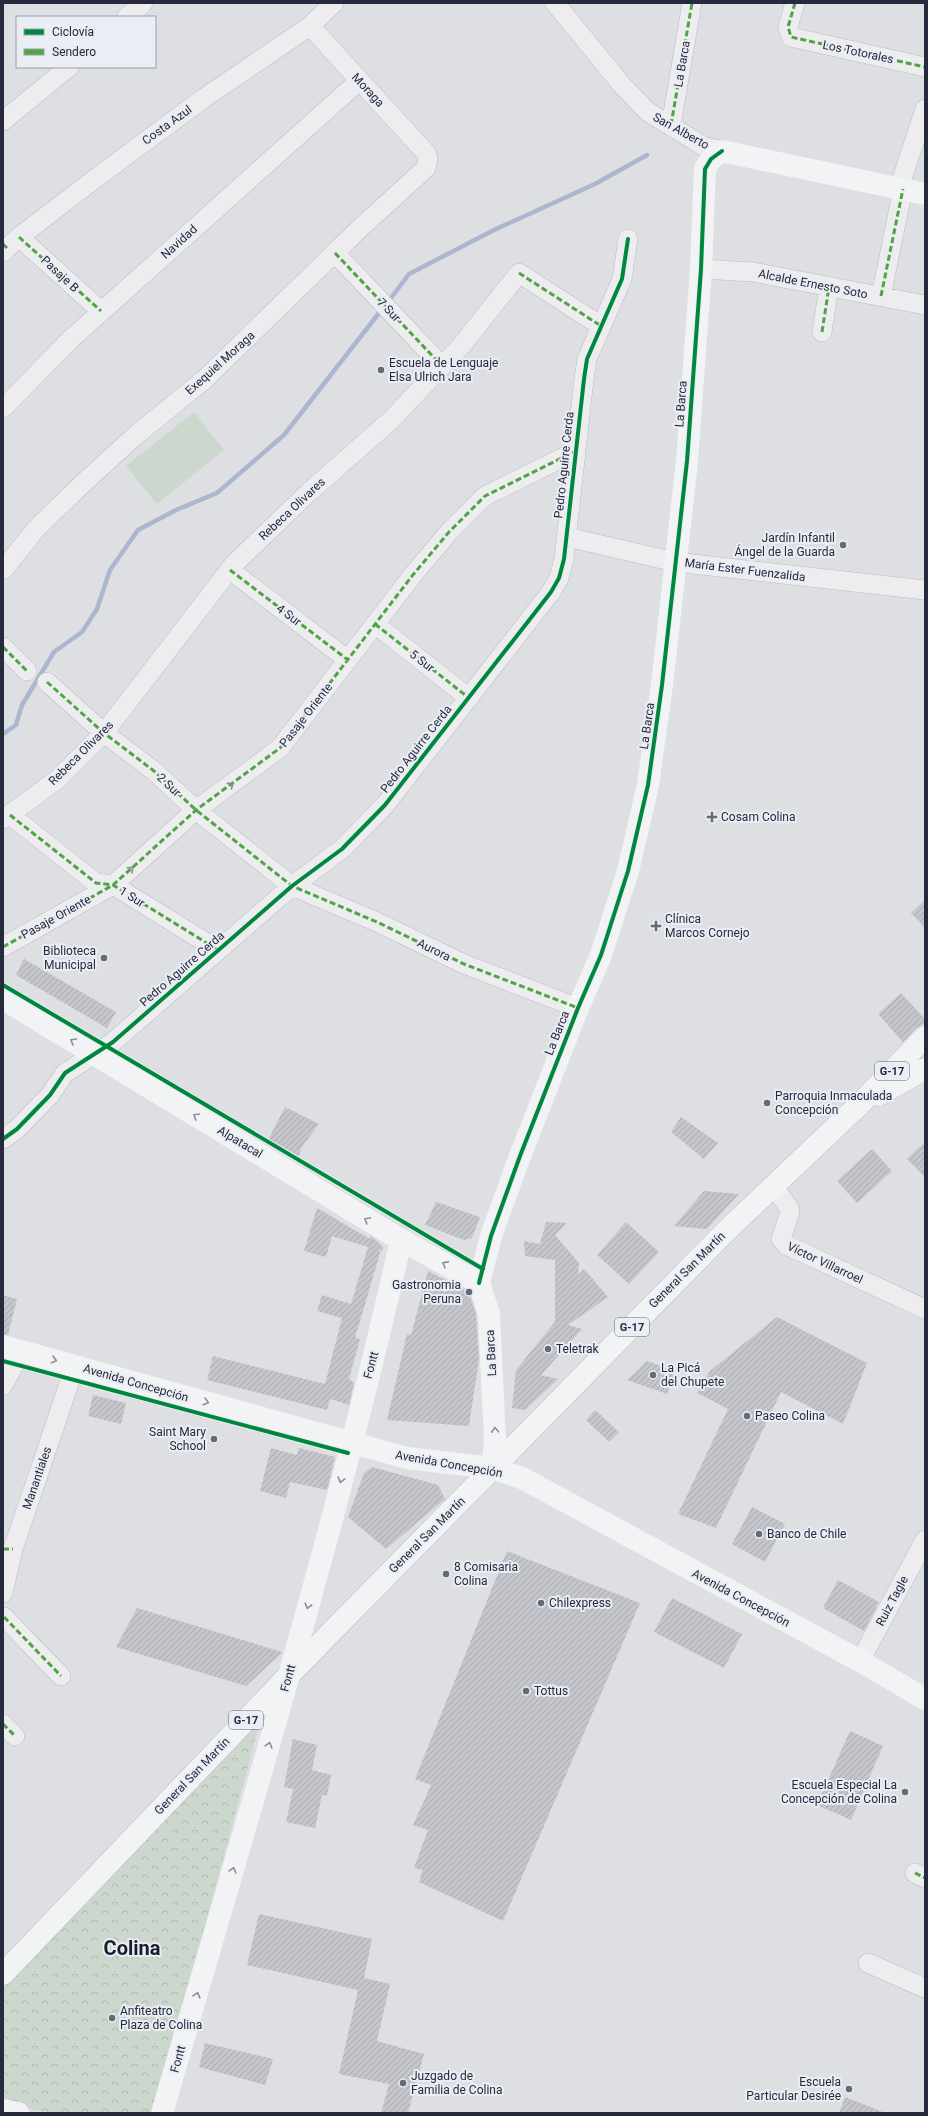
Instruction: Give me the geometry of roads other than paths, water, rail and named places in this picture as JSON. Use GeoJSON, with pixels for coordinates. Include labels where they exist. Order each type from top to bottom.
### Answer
{"type":"FeatureCollection","features":[{"type":"Feature","properties":{"kind":"main road","name":"San Alberto"},"geometry":{"type":"LineString","coordinates":[[722,151],[925,194]]}},
{"type":"Feature","properties":{"kind":"main road","name":"La Barca"},"geometry":{"type":"LineString","coordinates":[[492,1468],[495,1441],[488,1314],[479,1283],[491,1236],[504,1199],[578,1008],[601,955],[628,871],[638,828],[656,735],[687,461],[701,269],[705,169],[710,159],[722,151]]}},
{"type":"Feature","properties":{"kind":"main road","name":"Alpatacal"},"geometry":{"type":"LineString","coordinates":[[3,999],[401,1240],[479,1283]]}},
{"type":"Feature","properties":{"kind":"main road","name":"General San Martín"},"geometry":{"type":"LineString","coordinates":[[3,1974],[290,1674],[492,1468],[725,1232],[859,1105],[925,1037]]}},
{"type":"Feature","properties":{"kind":"main road","name":"General San Martín"},"geometry":{"type":"LineString","coordinates":[[859,1105],[925,1069]]}},
{"type":"Feature","properties":{"kind":"main road","name":"Fontt"},"geometry":{"type":"LineString","coordinates":[[162,2113],[290,1674],[380,1333],[401,1240]]}},
{"type":"Feature","properties":{"kind":"main road","name":"Avenida Concepción"},"geometry":{"type":"LineString","coordinates":[[12,1348],[407,1458],[492,1468],[522,1478],[860,1661],[925,1699]]}},
{"type":"Feature","properties":{"kind":"main road"},"geometry":{"type":"LineString","coordinates":[[3,2110],[18,2113]]}},
{"type":"Feature","properties":{"kind":"street"},"geometry":{"type":"LineString","coordinates":[[128,16],[143,3]]}},
{"type":"Feature","properties":{"kind":"street","name":"Costa Azul"},"geometry":{"type":"LineString","coordinates":[[8,245],[204,98],[310,26],[334,3]]}},
{"type":"Feature","properties":{"kind":"street","name":"San Alberto"},"geometry":{"type":"LineString","coordinates":[[555,3],[622,85],[648,112],[703,146],[722,151]]}},
{"type":"Feature","properties":{"kind":"street","name":"La Barca"},"geometry":{"type":"LineString","coordinates":[[671,125],[692,3]]}},
{"type":"Feature","properties":{"kind":"street","name":"Los Totorales"},"geometry":{"type":"LineString","coordinates":[[795,3],[788,27],[791,38],[925,66]]}},
{"type":"Feature","properties":{"kind":"street","name":"Moraga"},"geometry":{"type":"LineString","coordinates":[[310,26],[426,153]]}},
{"type":"Feature","properties":{"kind":"street"},"geometry":{"type":"LineString","coordinates":[[3,121],[68,68]]}},
{"type":"Feature","properties":{"kind":"street","name":"Navidad"},"geometry":{"type":"LineString","coordinates":[[3,408],[34,375],[101,311],[359,81]]}},
{"type":"Feature","properties":{"kind":"street"},"geometry":{"type":"LineString","coordinates":[[881,296],[901,188],[925,109]]}},
{"type":"Feature","properties":{"kind":"street","name":"Exequiel Moraga"},"geometry":{"type":"LineString","coordinates":[[3,570],[36,529],[79,487],[136,435],[205,379],[357,231],[422,173],[428,163],[426,153]]}},
{"type":"Feature","properties":{"kind":"street","name":"Pedro Aguirre Cerda"},"geometry":{"type":"LineString","coordinates":[[3,1139],[17,1129],[50,1095],[65,1073],[113,1042],[292,886],[342,849],[385,805],[551,592],[559,578],[564,559],[587,359],[622,280],[628,239]]}},
{"type":"Feature","properties":{"kind":"street","name":"Pasaje B"},"geometry":{"type":"LineString","coordinates":[[8,245],[101,311]]}},
{"type":"Feature","properties":{"kind":"street","name":"7 Sur"},"geometry":{"type":"LineString","coordinates":[[335,253],[442,366]]}},
{"type":"Feature","properties":{"kind":"street","name":"Alcalde Ernesto Soto"},"geometry":{"type":"LineString","coordinates":[[701,269],[753,272],[925,305]]}},
{"type":"Feature","properties":{"kind":"street","name":"Rebeca Olivares"},"geometry":{"type":"LineString","coordinates":[[6,817],[58,779],[104,733],[230,570],[308,493],[391,420],[462,345],[518,273],[601,326]]}},
{"type":"Feature","properties":{"kind":"street"},"geometry":{"type":"LineString","coordinates":[[822,332],[829,287]]}},
{"type":"Feature","properties":{"kind":"street","name":"Pasaje Oriente"},"geometry":{"type":"LineString","coordinates":[[3,947],[113,885],[196,810],[280,748],[375,624],[449,532],[485,496],[576,451]]}},
{"type":"Feature","properties":{"kind":"street","name":"María Ester Fuenzalida"},"geometry":{"type":"LineString","coordinates":[[567,537],[675,562],[925,590]]}},
{"type":"Feature","properties":{"kind":"street","name":"4 Sur"},"geometry":{"type":"LineString","coordinates":[[230,570],[348,660]]}},
{"type":"Feature","properties":{"kind":"street","name":"5 Sur"},"geometry":{"type":"LineString","coordinates":[[375,624],[469,698]]}},
{"type":"Feature","properties":{"kind":"street"},"geometry":{"type":"LineString","coordinates":[[3,648],[27,671]]}},
{"type":"Feature","properties":{"kind":"street","name":"2 Sur"},"geometry":{"type":"LineString","coordinates":[[47,682],[104,733],[154,771],[196,810],[292,886]]}},
{"type":"Feature","properties":{"kind":"street","name":"1 Sur"},"geometry":{"type":"LineString","coordinates":[[6,817],[96,883],[113,885],[218,950]]}},
{"type":"Feature","properties":{"kind":"street","name":"Aurora"},"geometry":{"type":"LineString","coordinates":[[292,886],[377,922],[464,964],[578,1008]]}},
{"type":"Feature","properties":{"kind":"street","name":"Víctor Villarroel"},"geometry":{"type":"LineString","coordinates":[[774,1187],[790,1212],[781,1239],[786,1246],[925,1309]]}},
{"type":"Feature","properties":{"kind":"street"},"geometry":{"type":"LineString","coordinates":[[3,1385],[12,1348]]}},
{"type":"Feature","properties":{"kind":"street","name":"Manantiales"},"geometry":{"type":"LineString","coordinates":[[3,1592],[8,1549],[75,1366]]}},
{"type":"Feature","properties":{"kind":"street","name":"Ruiz Tagle"},"geometry":{"type":"LineString","coordinates":[[860,1661],[925,1540]]}},
{"type":"Feature","properties":{"kind":"street"},"geometry":{"type":"LineString","coordinates":[[3,1612],[61,1676]]}},
{"type":"Feature","properties":{"kind":"street"},"geometry":{"type":"LineString","coordinates":[[868,1963],[925,1988]]}},
{"type":"Feature","properties":{"kind":"waterway"},"geometry":{"type":"LineString","coordinates":[[391,298],[409,274],[494,230],[595,184],[647,155]]}},
{"type":"Feature","properties":{"kind":"waterway"},"geometry":{"type":"LineString","coordinates":[[3,734],[16,725],[22,705],[54,652],[82,632],[97,609],[110,570],[138,530],[176,510],[217,493],[284,435],[379,313]]}},
{"type":"Feature","properties":{"kind":"place","name":"Escuela de Lenguaje Elsa Ulrich Jara"},"geometry":{"type":"Point","coordinates":[381,370]}},
{"type":"Feature","properties":{"kind":"place","name":"Jardín Infantil Ángel de la Guarda"},"geometry":{"type":"Point","coordinates":[843,545]}},
{"type":"Feature","properties":{"kind":"place","name":"Cosam Colina"},"geometry":{"type":"Point","coordinates":[712,817]}},
{"type":"Feature","properties":{"kind":"place","name":"Clínica Marcos Cornejo"},"geometry":{"type":"Point","coordinates":[656,926]}},
{"type":"Feature","properties":{"kind":"place","name":"Biblioteca Municipal"},"geometry":{"type":"Point","coordinates":[104,958]}},
{"type":"Feature","properties":{"kind":"place","name":"Parroquia Inmaculada Concepción"},"geometry":{"type":"Point","coordinates":[767,1103]}},
{"type":"Feature","properties":{"kind":"place","name":"Gastronomia Peruna"},"geometry":{"type":"Point","coordinates":[469,1292]}},
{"type":"Feature","properties":{"kind":"place","name":"Teletrak"},"geometry":{"type":"Point","coordinates":[548,1349]}},
{"type":"Feature","properties":{"kind":"place","name":"La Picá del Chupete"},"geometry":{"type":"Point","coordinates":[653,1375]}},
{"type":"Feature","properties":{"kind":"place","name":"Paseo Colina"},"geometry":{"type":"Point","coordinates":[747,1416]}},
{"type":"Feature","properties":{"kind":"place","name":"Saint Mary School"},"geometry":{"type":"Point","coordinates":[214,1439]}},
{"type":"Feature","properties":{"kind":"place","name":"Banco de Chile"},"geometry":{"type":"Point","coordinates":[759,1534]}},
{"type":"Feature","properties":{"kind":"place","name":"8 Comisaria Colina"},"geometry":{"type":"Point","coordinates":[446,1574]}},
{"type":"Feature","properties":{"kind":"place","name":"Chilexpress"},"geometry":{"type":"Point","coordinates":[541,1603]}},
{"type":"Feature","properties":{"kind":"place","name":"Tottus"},"geometry":{"type":"Point","coordinates":[526,1691]}},
{"type":"Feature","properties":{"kind":"place","name":"Escuela Especial La Concepción de Colina"},"geometry":{"type":"Point","coordinates":[905,1792]}},
{"type":"Feature","properties":{"kind":"place","name":"Anfiteatro Plaza de Colina"},"geometry":{"type":"Point","coordinates":[112,2018]}},
{"type":"Feature","properties":{"kind":"place","name":"Juzgado de Familia de Colina"},"geometry":{"type":"Point","coordinates":[403,2083]}},
{"type":"Feature","properties":{"kind":"place","name":"Escuela Particular Desirée"},"geometry":{"type":"Point","coordinates":[849,2089]}},
{"type":"Feature","properties":{"kind":"district","name":"Colina"},"geometry":{"type":"Point","coordinates":[132,1948]}}]}
